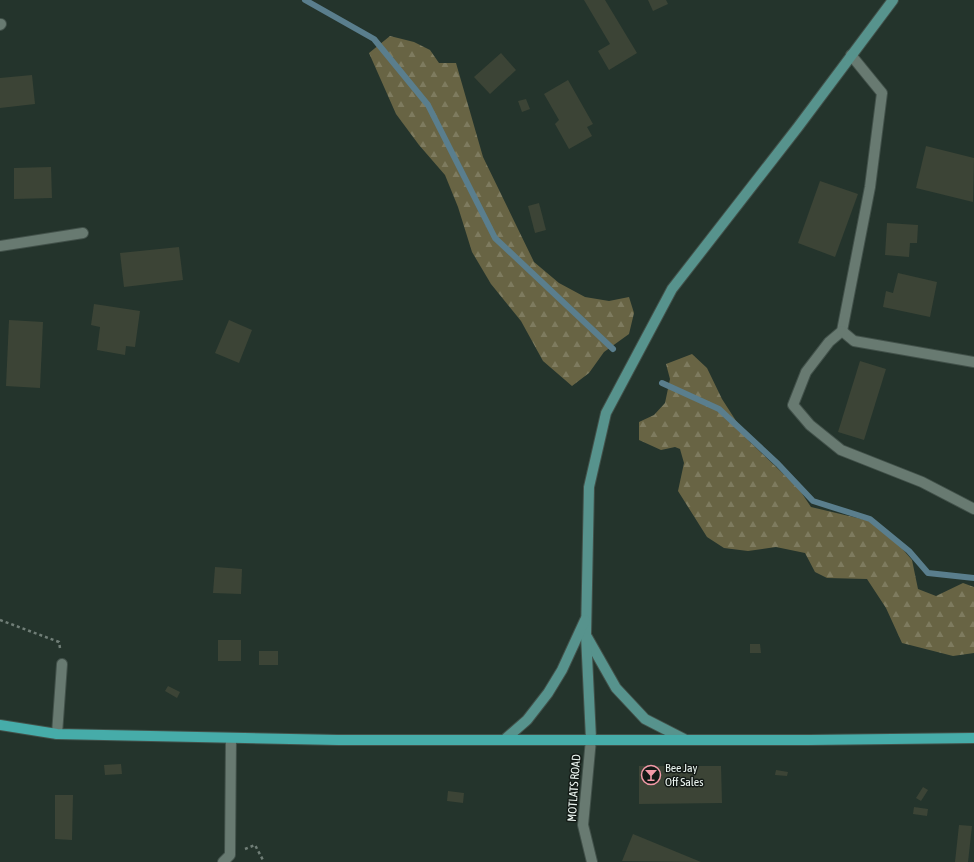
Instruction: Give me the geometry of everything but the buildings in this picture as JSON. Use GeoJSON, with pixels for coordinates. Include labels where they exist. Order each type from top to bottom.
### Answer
{"type":"FeatureCollection","features":[{"type":"Feature","properties":{"kind":"main road"},"geometry":{"type":"LineString","coordinates":[[591,739],[586,635],[589,487],[606,412],[672,289],[798,128],[893,0]]}},
{"type":"Feature","properties":{"kind":"main road"},"geometry":{"type":"LineString","coordinates":[[504,740],[527,720],[548,693],[562,670],[586,616]]}},
{"type":"Feature","properties":{"kind":"main road"},"geometry":{"type":"LineString","coordinates":[[586,635],[616,688],[645,720],[686,740]]}},
{"type":"Feature","properties":{"kind":"main road"},"geometry":{"type":"LineString","coordinates":[[0,725],[57,734],[338,740],[809,740],[974,738]]}},
{"type":"Feature","properties":{"kind":"street"},"geometry":{"type":"LineString","coordinates":[[851,55],[882,93],[870,187],[842,331],[829,342],[806,372],[793,405],[810,424],[841,450],[922,482],[974,509]]}},
{"type":"Feature","properties":{"kind":"street"},"geometry":{"type":"LineString","coordinates":[[0,246],[83,233]]}},
{"type":"Feature","properties":{"kind":"street"},"geometry":{"type":"LineString","coordinates":[[842,331],[854,340],[974,362]]}},
{"type":"Feature","properties":{"kind":"street"},"geometry":{"type":"LineString","coordinates":[[57,734],[62,664]]}},
{"type":"Feature","properties":{"kind":"street"},"geometry":{"type":"LineString","coordinates":[[227,858],[231,738]]}},
{"type":"Feature","properties":{"kind":"street","name":"MOTLATS ROAD"},"geometry":{"type":"LineString","coordinates":[[591,739],[583,825],[592,862]]}},
{"type":"Feature","properties":{"kind":"path"},"geometry":{"type":"LineString","coordinates":[[0,620],[59,642],[62,664]]}},
{"type":"Feature","properties":{"kind":"path"},"geometry":{"type":"LineString","coordinates":[[227,858],[255,845],[264,862]]}},
{"type":"Feature","properties":{"kind":"green space"},"geometry":{"type":"Polygon","coordinates":[[[390,36],[414,42],[430,50],[439,63],[456,63],[483,157],[534,262],[559,283],[585,297],[609,301],[629,297],[634,313],[629,334],[604,352],[589,373],[572,386],[543,361],[521,321],[491,284],[472,252],[458,207],[445,175],[419,145],[396,114],[369,53],[390,36]]]}},
{"type":"Feature","properties":{"kind":"green space"},"geometry":{"type":"Polygon","coordinates":[[[692,354],[707,368],[722,399],[749,441],[799,489],[811,507],[870,521],[886,530],[912,560],[918,589],[936,596],[963,583],[974,587],[974,653],[953,656],[902,643],[886,608],[867,579],[827,578],[815,572],[805,553],[776,547],[748,551],[724,548],[707,537],[678,491],[684,463],[680,449],[675,447],[661,450],[639,440],[639,422],[654,415],[665,403],[670,379],[666,364],[692,354]]]}},
{"type":"Feature","properties":{"kind":"waterway"},"geometry":{"type":"LineString","coordinates":[[305,0],[374,39],[428,105],[495,238],[613,349]]}},
{"type":"Feature","properties":{"kind":"waterway"},"geometry":{"type":"LineString","coordinates":[[662,383],[719,409],[778,464],[813,501],[870,519],[909,551],[928,573],[974,578]]}},
{"type":"Feature","properties":{"kind":"place","name":"Bee Jay Off Sales"},"geometry":{"type":"Point","coordinates":[651,775]}}]}
